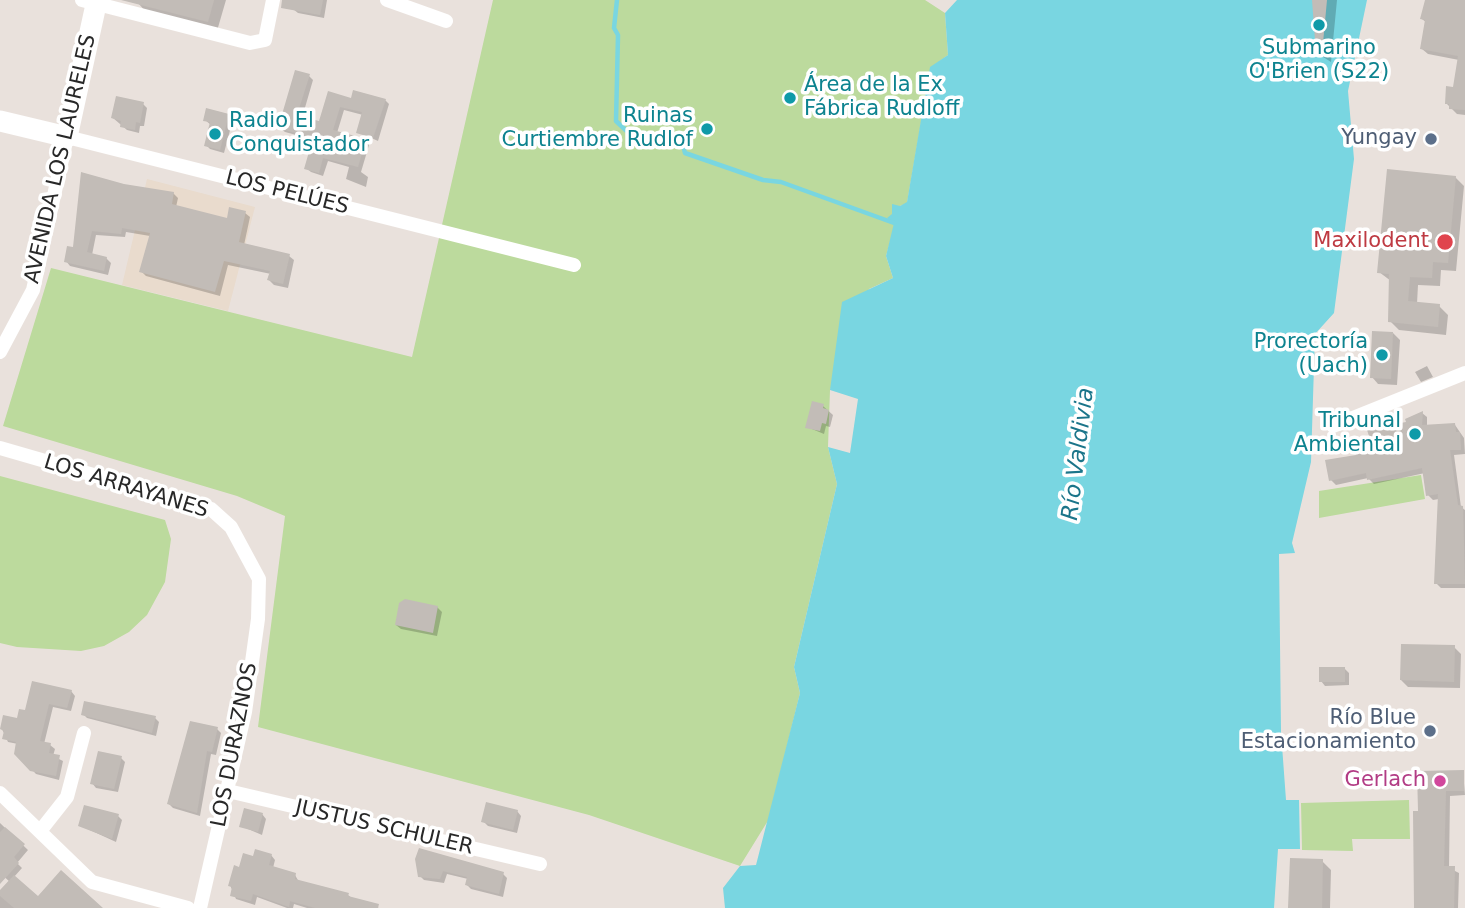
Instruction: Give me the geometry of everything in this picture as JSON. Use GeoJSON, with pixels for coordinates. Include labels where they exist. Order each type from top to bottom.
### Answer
{"type":"FeatureCollection","features":[{"type":"Feature","properties":{"kind":"street"},"geometry":{"type":"LineString","coordinates":[[91,1],[250,43],[265,40],[272,0]]}},
{"type":"Feature","properties":{"kind":"street"},"geometry":{"type":"LineString","coordinates":[[387,0],[446,20]]}},
{"type":"Feature","properties":{"kind":"street","name":"AVENIDA LOS LAURELES"},"geometry":{"type":"LineString","coordinates":[[0,352],[33,290],[67,137],[91,1]]}},
{"type":"Feature","properties":{"kind":"street","name":"LOS PELÚES"},"geometry":{"type":"LineString","coordinates":[[0,121],[574,265]]}},
{"type":"Feature","properties":{"kind":"street"},"geometry":{"type":"LineString","coordinates":[[1333,426],[1465,373]]}},
{"type":"Feature","properties":{"kind":"street","name":"LOS ARRAYANES"},"geometry":{"type":"LineString","coordinates":[[0,448],[211,509],[230,527],[259,579]]}},
{"type":"Feature","properties":{"kind":"street","name":"LOS DURAZNOS"},"geometry":{"type":"LineString","coordinates":[[200,908],[245,712],[258,619],[259,579]]}},
{"type":"Feature","properties":{"kind":"street"},"geometry":{"type":"LineString","coordinates":[[41,830],[67,797],[84,733]]}},
{"type":"Feature","properties":{"kind":"street","name":"JUSTUS SCHULER"},"geometry":{"type":"LineString","coordinates":[[228,791],[540,864]]}},
{"type":"Feature","properties":{"kind":"street"},"geometry":{"type":"LineString","coordinates":[[0,793],[92,882],[148,904],[188,908]]}},
{"type":"Feature","properties":{"kind":"shaded area"},"geometry":{"type":"Polygon","coordinates":[[[147,179],[255,207],[228,311],[122,285],[147,179]]]}},
{"type":"Feature","properties":{"kind":"green space"},"geometry":{"type":"Polygon","coordinates":[[[493,0],[925,0],[945,13],[948,55],[933,66],[907,203],[900,206],[886,256],[893,278],[869,289],[830,390],[828,447],[837,484],[794,667],[800,693],[769,819],[740,866],[589,815],[258,727],[285,516],[237,496],[3,426],[51,268],[412,357],[493,0]]]}},
{"type":"Feature","properties":{"kind":"green space"},"geometry":{"type":"Polygon","coordinates":[[[1421,475],[1425,499],[1319,518],[1319,491],[1421,475]]]}},
{"type":"Feature","properties":{"kind":"green space"},"geometry":{"type":"Polygon","coordinates":[[[0,476],[165,520],[171,539],[165,582],[147,615],[129,632],[104,646],[81,651],[17,647],[0,643],[0,476]]]}},
{"type":"Feature","properties":{"kind":"green space"},"geometry":{"type":"Polygon","coordinates":[[[1409,800],[1410,839],[1352,839],[1353,851],[1302,850],[1301,803],[1409,800]]]}},
{"type":"Feature","properties":{"kind":"water","name":"Río Valdivia"},"geometry":{"type":"Polygon","coordinates":[[[957,0],[1367,0],[1348,91],[1354,159],[1334,313],[1315,334],[1311,462],[1292,543],[1295,553],[1279,554],[1281,732],[1286,800],[1299,800],[1300,849],[1278,849],[1274,908],[725,908],[723,888],[740,866],[756,865],[800,693],[794,667],[837,484],[828,447],[850,453],[858,399],[830,390],[842,302],[893,278],[886,256],[894,223],[887,218],[892,214],[892,204],[900,206],[907,202],[930,67],[948,55],[945,13],[957,0]]]}},
{"type":"Feature","properties":{"kind":"building"},"geometry":{"type":"Polygon","coordinates":[[[121,0],[214,0],[208,22],[121,0]]]}},
{"type":"Feature","properties":{"kind":"building"},"geometry":{"type":"Polygon","coordinates":[[[282,0],[323,0],[320,15],[281,8],[282,0]]]}},
{"type":"Feature","properties":{"kind":"building","name":"Submarino O'Brien (S22)"},"geometry":{"type":"Polygon","coordinates":[[[1312,0],[1327,0],[1322,54],[1316,54],[1312,0]]]}},
{"type":"Feature","properties":{"kind":"building"},"geometry":{"type":"Polygon","coordinates":[[[1425,0],[1465,0],[1465,110],[1449,109],[1449,104],[1445,104],[1446,86],[1453,87],[1458,56],[1420,49],[1425,20],[1420,19],[1425,0]]]}},
{"type":"Feature","properties":{"kind":"building"},"geometry":{"type":"Polygon","coordinates":[[[295,70],[310,74],[297,115],[319,121],[328,91],[351,98],[353,90],[386,99],[373,138],[356,133],[362,112],[340,107],[333,130],[366,139],[358,167],[323,158],[319,173],[304,169],[313,138],[278,128],[295,70]]]}},
{"type":"Feature","properties":{"kind":"building"},"geometry":{"type":"Polygon","coordinates":[[[116,96],[144,102],[140,123],[136,122],[135,130],[120,127],[121,121],[111,118],[116,96]]]}},
{"type":"Feature","properties":{"kind":"building","name":"Radio El Conquistador"},"geometry":{"type":"Polygon","coordinates":[[[206,108],[229,114],[220,150],[204,146],[210,122],[203,121],[206,108]]]}},
{"type":"Feature","properties":{"kind":"building"},"geometry":{"type":"Polygon","coordinates":[[[1387,169],[1456,176],[1448,263],[1433,262],[1432,278],[1410,277],[1408,301],[1440,304],[1438,327],[1388,322],[1389,274],[1377,273],[1387,169]]]}},
{"type":"Feature","properties":{"kind":"building"},"geometry":{"type":"Polygon","coordinates":[[[81,172],[124,184],[174,192],[172,204],[227,218],[229,207],[246,211],[239,242],[290,254],[283,284],[267,280],[270,271],[224,261],[215,292],[139,272],[150,233],[122,228],[121,234],[92,231],[87,252],[107,257],[104,271],[64,262],[67,246],[73,247],[81,172]]]}},
{"type":"Feature","properties":{"kind":"building","name":"Prorectoría (Uach)"},"geometry":{"type":"Polygon","coordinates":[[[1372,331],[1393,332],[1391,379],[1370,378],[1372,331]]]}},
{"type":"Feature","properties":{"kind":"building"},"geometry":{"type":"Polygon","coordinates":[[[812,401],[824,404],[823,408],[829,410],[826,424],[822,423],[820,431],[805,428],[812,401]]]}},
{"type":"Feature","properties":{"kind":"building"},"geometry":{"type":"Polygon","coordinates":[[[1423,411],[1422,425],[1455,423],[1456,432],[1460,432],[1461,450],[1450,450],[1458,505],[1463,506],[1465,584],[1434,584],[1438,494],[1426,496],[1422,468],[1367,480],[1366,473],[1329,481],[1325,460],[1356,455],[1351,443],[1369,436],[1365,424],[1380,419],[1384,426],[1406,422],[1405,419],[1423,411]]]}},
{"type":"Feature","properties":{"kind":"building"},"geometry":{"type":"Polygon","coordinates":[[[405,599],[438,606],[433,633],[395,625],[399,603],[405,599]]]}},
{"type":"Feature","properties":{"kind":"building"},"geometry":{"type":"Polygon","coordinates":[[[1401,644],[1455,645],[1454,682],[1400,680],[1401,644]]]}},
{"type":"Feature","properties":{"kind":"building"},"geometry":{"type":"Polygon","coordinates":[[[1319,667],[1345,667],[1345,682],[1319,682],[1319,667]]]}},
{"type":"Feature","properties":{"kind":"building"},"geometry":{"type":"Polygon","coordinates":[[[32,681],[72,690],[67,708],[49,704],[40,741],[51,743],[49,753],[60,755],[56,776],[30,771],[14,754],[16,742],[2,739],[4,731],[0,729],[3,715],[17,718],[19,709],[25,710],[32,681]]]}},
{"type":"Feature","properties":{"kind":"building"},"geometry":{"type":"Polygon","coordinates":[[[84,701],[156,716],[152,733],[81,715],[84,701]]]}},
{"type":"Feature","properties":{"kind":"building"},"geometry":{"type":"Polygon","coordinates":[[[190,721],[218,727],[212,752],[207,751],[197,813],[167,804],[190,721]]]}},
{"type":"Feature","properties":{"kind":"building"},"geometry":{"type":"Polygon","coordinates":[[[98,751],[122,756],[114,789],[90,784],[98,751]]]}},
{"type":"Feature","properties":{"kind":"building"},"geometry":{"type":"Polygon","coordinates":[[[1464,770],[1464,791],[1446,791],[1444,866],[1455,866],[1454,908],[1414,908],[1413,811],[1418,811],[1417,771],[1464,770]]]}},
{"type":"Feature","properties":{"kind":"building"},"geometry":{"type":"Polygon","coordinates":[[[486,802],[518,810],[513,830],[481,822],[486,802]]]}},
{"type":"Feature","properties":{"kind":"building"},"geometry":{"type":"Polygon","coordinates":[[[84,805],[119,814],[112,839],[78,826],[84,805]]]}},
{"type":"Feature","properties":{"kind":"building"},"geometry":{"type":"Polygon","coordinates":[[[244,808],[263,813],[258,832],[239,827],[244,808]]]}},
{"type":"Feature","properties":{"kind":"building"},"geometry":{"type":"Polygon","coordinates":[[[5,827],[25,844],[14,857],[19,863],[0,884],[0,832],[5,827]]]}},
{"type":"Feature","properties":{"kind":"building"},"geometry":{"type":"Polygon","coordinates":[[[419,848],[504,872],[499,894],[465,885],[467,877],[443,871],[440,879],[418,877],[415,859],[419,848]]]}},
{"type":"Feature","properties":{"kind":"building"},"geometry":{"type":"Polygon","coordinates":[[[255,849],[272,854],[269,865],[296,873],[295,879],[349,893],[348,896],[379,904],[378,908],[315,908],[290,901],[289,907],[253,894],[251,901],[230,896],[232,887],[228,886],[234,865],[239,867],[243,853],[253,856],[255,849]]]}},
{"type":"Feature","properties":{"kind":"building"},"geometry":{"type":"Polygon","coordinates":[[[1290,858],[1323,859],[1322,908],[1288,908],[1290,858]]]}},
{"type":"Feature","properties":{"kind":"building"},"geometry":{"type":"Polygon","coordinates":[[[61,870],[103,908],[14,908],[0,896],[0,890],[14,875],[38,896],[61,870]]]}},
{"type":"Feature","properties":{"kind":"waterway"},"geometry":{"type":"LineString","coordinates":[[617,0],[614,28],[618,35],[616,121],[633,137],[643,133],[683,145],[685,153],[763,180],[781,182],[894,223]]}},
{"type":"Feature","properties":{"kind":"place","name":"Submarino O'Brien (S22)"},"geometry":{"type":"Point","coordinates":[1319,25]}},
{"type":"Feature","properties":{"kind":"place","name":"Área de la Ex Fábrica Rudloff"},"geometry":{"type":"Point","coordinates":[790,98]}},
{"type":"Feature","properties":{"kind":"place","name":"Ruinas Curtiembre Rudlof"},"geometry":{"type":"Point","coordinates":[707,129]}},
{"type":"Feature","properties":{"kind":"place","name":"Radio El Conquistador"},"geometry":{"type":"Point","coordinates":[215,134]}},
{"type":"Feature","properties":{"kind":"place","name":"Yungay"},"geometry":{"type":"Point","coordinates":[1431,139]}},
{"type":"Feature","properties":{"kind":"place","name":"Maxilodent"},"geometry":{"type":"Point","coordinates":[1445,242]}},
{"type":"Feature","properties":{"kind":"place","name":"Prorectoría (Uach)"},"geometry":{"type":"Point","coordinates":[1382,355]}},
{"type":"Feature","properties":{"kind":"place","name":"Tribunal Ambiental"},"geometry":{"type":"Point","coordinates":[1415,434]}},
{"type":"Feature","properties":{"kind":"place","name":"Río Blue Estacionamiento"},"geometry":{"type":"Point","coordinates":[1430,731]}},
{"type":"Feature","properties":{"kind":"place","name":"Gerlach"},"geometry":{"type":"Point","coordinates":[1440,781]}}]}
